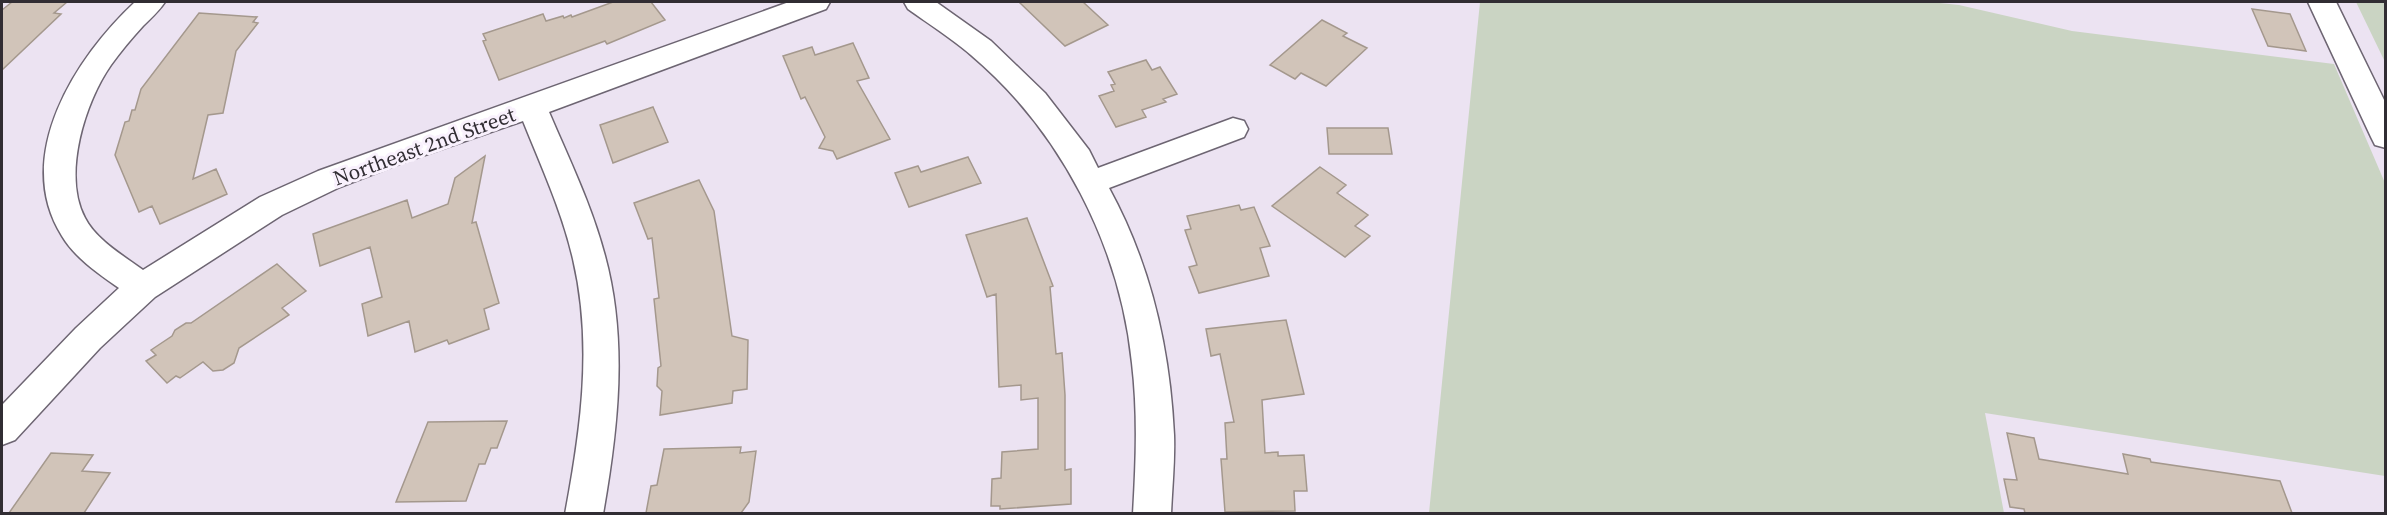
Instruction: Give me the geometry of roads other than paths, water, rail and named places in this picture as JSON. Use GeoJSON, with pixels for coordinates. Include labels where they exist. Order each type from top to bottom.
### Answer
{"type":"FeatureCollection","features":[{"type":"Feature","properties":{"kind":"street"},"geometry":{"type":"LineString","coordinates":[[143,287],[109,264],[78,234],[68,215],[62,195],[60,156],[63,136],[88,78],[114,39],[151,2]]}},
{"type":"Feature","properties":{"kind":"street","name":"Northeast 2nd Street"},"geometry":{"type":"LineString","coordinates":[[2,429],[88,338],[143,287],[271,206],[329,179],[816,2]]}},
{"type":"Feature","properties":{"kind":"street"},"geometry":{"type":"LineString","coordinates":[[918,2],[953,24],[1017,79],[1060,132],[1093,182],[1115,229],[1126,260],[1146,337],[1153,385],[1156,436],[1152,513]]}},
{"type":"Feature","properties":{"kind":"street"},"geometry":{"type":"LineString","coordinates":[[2322,2],[2385,137]]}},
{"type":"Feature","properties":{"kind":"street"},"geometry":{"type":"LineString","coordinates":[[532,107],[584,239],[594,276],[600,317],[602,378],[599,426],[584,513]]}},
{"type":"Feature","properties":{"kind":"street"},"geometry":{"type":"LineString","coordinates":[[1093,182],[1233,129]]}}]}
